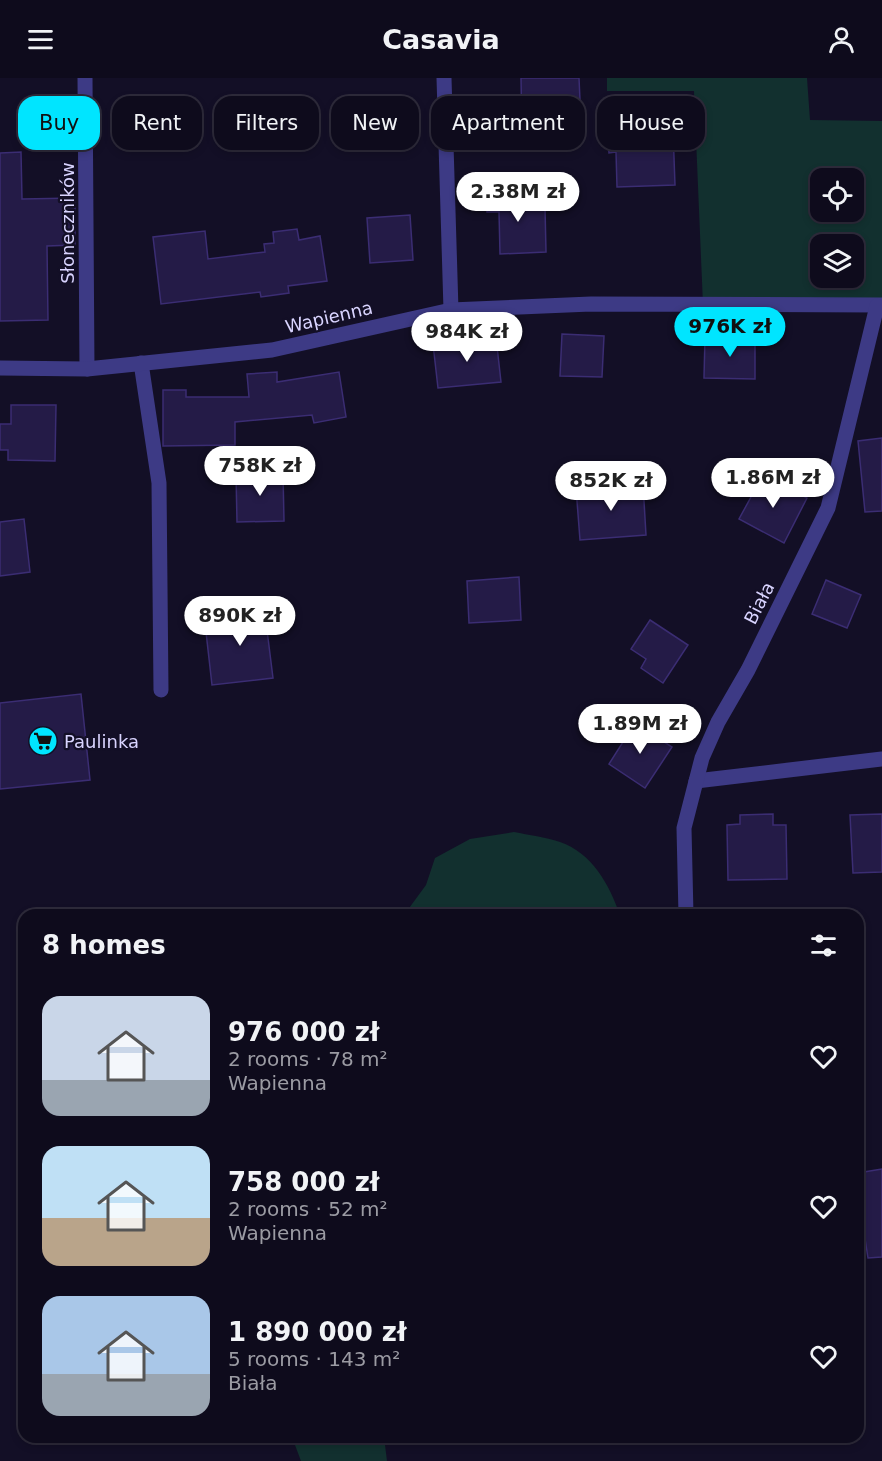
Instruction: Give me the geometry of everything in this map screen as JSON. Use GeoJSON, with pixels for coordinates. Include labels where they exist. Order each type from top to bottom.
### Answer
{"type":"FeatureCollection","features":[{"type":"Feature","properties":{"kind":"street","name":"Słoneczników"},"geometry":{"type":"LineString","coordinates":[[85,78],[87,369]]}},
{"type":"Feature","properties":{"kind":"street"},"geometry":{"type":"LineString","coordinates":[[444,78],[451,310]]}},
{"type":"Feature","properties":{"kind":"street","name":"Wapienna"},"geometry":{"type":"LineString","coordinates":[[0,369],[87,369],[272,350],[451,310],[591,304],[880,305]]}},
{"type":"Feature","properties":{"kind":"street","name":"Biała"},"geometry":{"type":"LineString","coordinates":[[686,909],[684,828],[702,758],[718,722],[748,670],[828,508],[880,305]]}},
{"type":"Feature","properties":{"kind":"street"},"geometry":{"type":"LineString","coordinates":[[141,363],[159,483],[161,690]]}},
{"type":"Feature","properties":{"kind":"street"},"geometry":{"type":"LineString","coordinates":[[696,781],[882,759]]}},
{"type":"Feature","properties":{"kind":"green space"},"geometry":{"type":"Polygon","coordinates":[[[607,78],[807,78],[810,120],[882,121],[882,305],[703,305],[696,150],[705,150],[705,96],[694,96],[694,91],[607,91],[607,78]]]}},
{"type":"Feature","properties":{"kind":"green space"},"geometry":{"type":"Polygon","coordinates":[[[514,832],[543,837],[571,847],[598,871],[617,909],[408,909],[426,885],[435,858],[470,839],[514,832]]]}},
{"type":"Feature","properties":{"kind":"green space"},"geometry":{"type":"Polygon","coordinates":[[[296,1443],[385,1443],[387,1461],[301,1461],[296,1443]]]}},
{"type":"Feature","properties":{"kind":"building"},"geometry":{"type":"Polygon","coordinates":[[[521,78],[579,78],[580,96],[521,96],[521,78]]]}},
{"type":"Feature","properties":{"kind":"building"},"geometry":{"type":"Polygon","coordinates":[[[609,150],[674,150],[675,185],[617,187],[616,152],[609,153],[609,150]]]}},
{"type":"Feature","properties":{"kind":"building"},"geometry":{"type":"Polygon","coordinates":[[[21,152],[22,199],[75,198],[75,245],[47,246],[48,320],[0,321],[0,153],[21,152]]]}},
{"type":"Feature","properties":{"kind":"building"},"geometry":{"type":"Polygon","coordinates":[[[521,189],[522,208],[545,207],[546,252],[500,254],[499,212],[487,212],[487,190],[521,189]]]}},
{"type":"Feature","properties":{"kind":"building"},"geometry":{"type":"Polygon","coordinates":[[[410,215],[413,260],[370,263],[367,218],[410,215]]]}},
{"type":"Feature","properties":{"kind":"building"},"geometry":{"type":"Polygon","coordinates":[[[297,229],[299,240],[320,236],[327,281],[288,286],[289,293],[261,297],[260,292],[161,304],[153,237],[205,231],[208,259],[265,252],[264,244],[274,243],[273,232],[297,229]]]}},
{"type":"Feature","properties":{"kind":"building"},"geometry":{"type":"Polygon","coordinates":[[[562,334],[604,336],[602,377],[560,376],[562,334]]]}},
{"type":"Feature","properties":{"kind":"building"},"geometry":{"type":"Polygon","coordinates":[[[496,337],[501,382],[438,388],[433,344],[496,337]]]}},
{"type":"Feature","properties":{"kind":"building"},"geometry":{"type":"Polygon","coordinates":[[[705,337],[755,338],[755,379],[704,378],[705,337]]]}},
{"type":"Feature","properties":{"kind":"building"},"geometry":{"type":"Polygon","coordinates":[[[277,372],[277,382],[339,372],[346,417],[314,423],[312,415],[235,422],[235,445],[163,446],[163,390],[186,390],[186,397],[249,397],[247,374],[277,372]]]}},
{"type":"Feature","properties":{"kind":"building"},"geometry":{"type":"Polygon","coordinates":[[[11,405],[56,405],[55,461],[8,460],[8,450],[0,450],[0,424],[11,424],[11,405]]]}},
{"type":"Feature","properties":{"kind":"building"},"geometry":{"type":"Polygon","coordinates":[[[882,438],[882,511],[865,512],[858,441],[882,438]]]}},
{"type":"Feature","properties":{"kind":"building"},"geometry":{"type":"Polygon","coordinates":[[[283,473],[284,521],[237,522],[236,474],[283,473]]]}},
{"type":"Feature","properties":{"kind":"building"},"geometry":{"type":"Polygon","coordinates":[[[763,475],[807,498],[784,543],[739,519],[763,475]]]}},
{"type":"Feature","properties":{"kind":"building"},"geometry":{"type":"Polygon","coordinates":[[[643,484],[646,535],[580,540],[576,488],[643,484]]]}},
{"type":"Feature","properties":{"kind":"building"},"geometry":{"type":"Polygon","coordinates":[[[24,519],[30,572],[0,576],[0,522],[24,519]]]}},
{"type":"Feature","properties":{"kind":"building"},"geometry":{"type":"Polygon","coordinates":[[[519,577],[521,620],[469,623],[467,581],[519,577]]]}},
{"type":"Feature","properties":{"kind":"building"},"geometry":{"type":"Polygon","coordinates":[[[826,580],[861,595],[847,628],[812,614],[826,580]]]}},
{"type":"Feature","properties":{"kind":"building"},"geometry":{"type":"Polygon","coordinates":[[[264,606],[273,678],[212,685],[206,632],[218,630],[216,612],[264,606]]]}},
{"type":"Feature","properties":{"kind":"building"},"geometry":{"type":"Polygon","coordinates":[[[650,620],[688,645],[663,683],[641,668],[646,659],[631,649],[650,620]]]}},
{"type":"Feature","properties":{"kind":"building","name":"Paulinka"},"geometry":{"type":"Polygon","coordinates":[[[81,694],[90,780],[0,789],[0,703],[81,694]]]}},
{"type":"Feature","properties":{"kind":"building"},"geometry":{"type":"Polygon","coordinates":[[[635,723],[672,747],[645,788],[609,764],[635,723]]]}},
{"type":"Feature","properties":{"kind":"building"},"geometry":{"type":"Polygon","coordinates":[[[773,814],[773,825],[786,825],[787,879],[728,880],[727,825],[740,824],[740,815],[773,814]]]}},
{"type":"Feature","properties":{"kind":"building"},"geometry":{"type":"Polygon","coordinates":[[[882,814],[882,872],[853,873],[850,815],[882,814]]]}},
{"type":"Feature","properties":{"kind":"building"},"geometry":{"type":"Polygon","coordinates":[[[882,1169],[882,1257],[868,1258],[864,1232],[864,1172],[882,1169]]]}},
{"type":"Feature","properties":{"kind":"place","name":"Paulinka"},"geometry":{"type":"Point","coordinates":[43,741]}}]}
